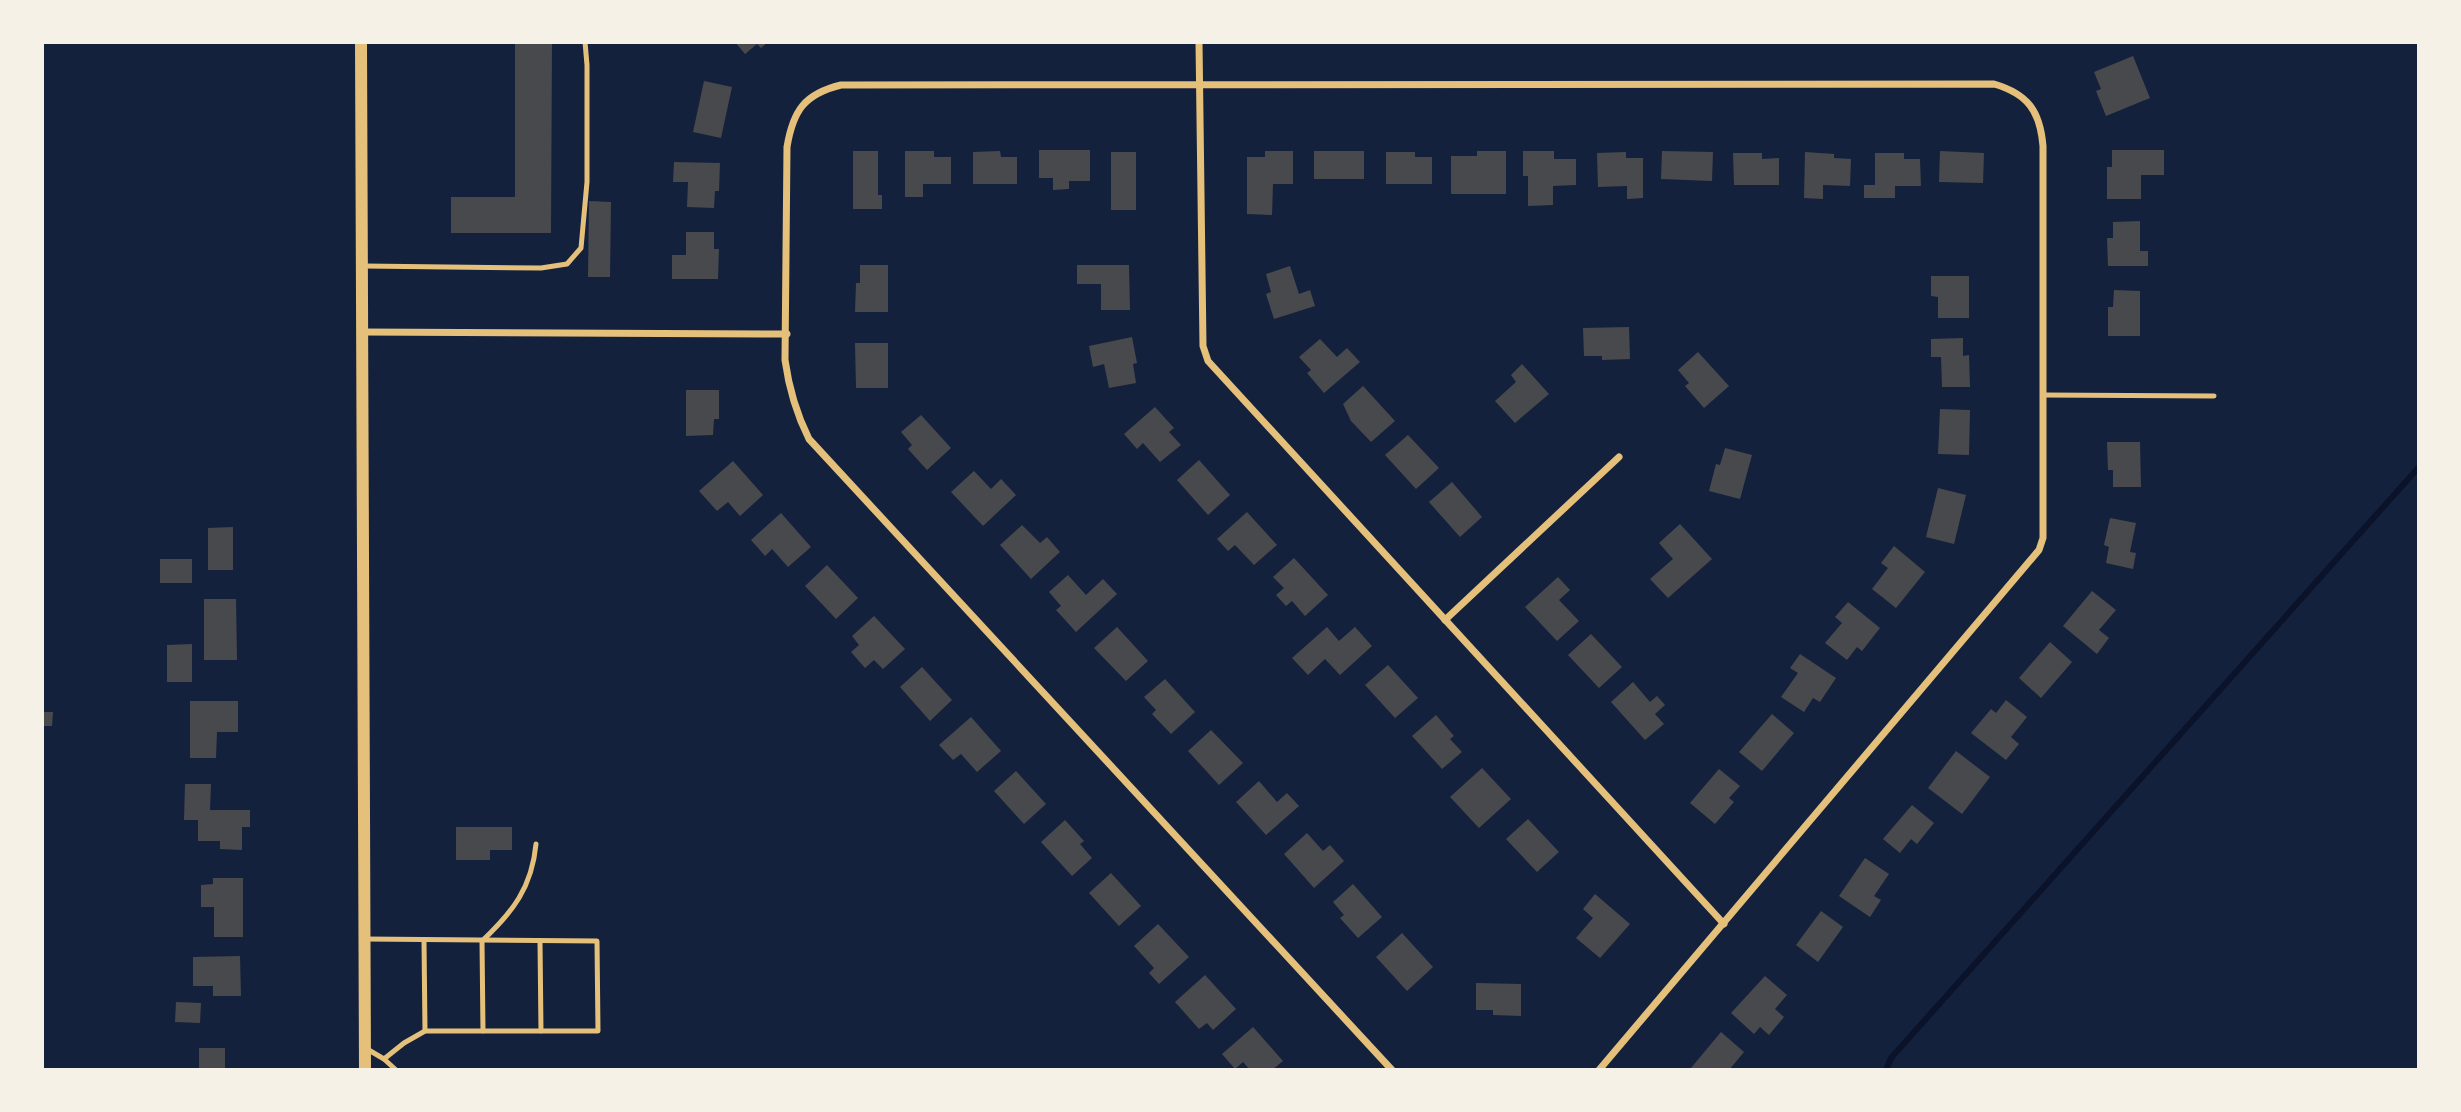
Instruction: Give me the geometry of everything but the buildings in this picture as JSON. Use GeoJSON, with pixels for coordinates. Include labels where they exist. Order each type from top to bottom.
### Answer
{"type":"FeatureCollection","features":[{"type":"Feature","properties":{"kind":"street"},"geometry":{"type":"LineString","coordinates":[[361,42],[365,1070]]}},
{"type":"Feature","properties":{"kind":"street"},"geometry":{"type":"LineString","coordinates":[[1199,42],[1203,346],[1208,360],[1724,924]]}},
{"type":"Feature","properties":{"kind":"street"},"geometry":{"type":"LineString","coordinates":[[1392,1070],[809,439],[797,416],[788,386],[785,360],[787,147],[791,125],[810,97],[841,85],[1994,83],[2010,88],[2023,97],[2035,111],[2042,128],[2043,538],[2039,550],[1599,1070]]}},
{"type":"Feature","properties":{"kind":"street"},"geometry":{"type":"LineString","coordinates":[[362,332],[787,334]]}},
{"type":"Feature","properties":{"kind":"street"},"geometry":{"type":"LineString","coordinates":[[1445,620],[1619,457]]}},
{"type":"Feature","properties":{"kind":"lane"},"geometry":{"type":"LineString","coordinates":[[362,266],[541,268],[567,264],[581,248],[587,183],[585,42]]}},
{"type":"Feature","properties":{"kind":"lane"},"geometry":{"type":"LineString","coordinates":[[2043,395],[2214,396]]}},
{"type":"Feature","properties":{"kind":"lane"},"geometry":{"type":"LineString","coordinates":[[483,1031],[482,941],[503,922],[517,904],[534,865],[536,844]]}},
{"type":"Feature","properties":{"kind":"lane"},"geometry":{"type":"LineString","coordinates":[[365,939],[597,942],[598,1031],[425,1031],[384,1059]]}},
{"type":"Feature","properties":{"kind":"lane"},"geometry":{"type":"LineString","coordinates":[[424,941],[425,1031]]}},
{"type":"Feature","properties":{"kind":"lane"},"geometry":{"type":"LineString","coordinates":[[540,941],[541,1031]]}},
{"type":"Feature","properties":{"kind":"lane"},"geometry":{"type":"LineString","coordinates":[[365,1048],[396,1070]]}},
{"type":"Feature","properties":{"kind":"waterway"},"geometry":{"type":"LineString","coordinates":[[1886,1070],[1891,1058],[2419,467]]}}]}
